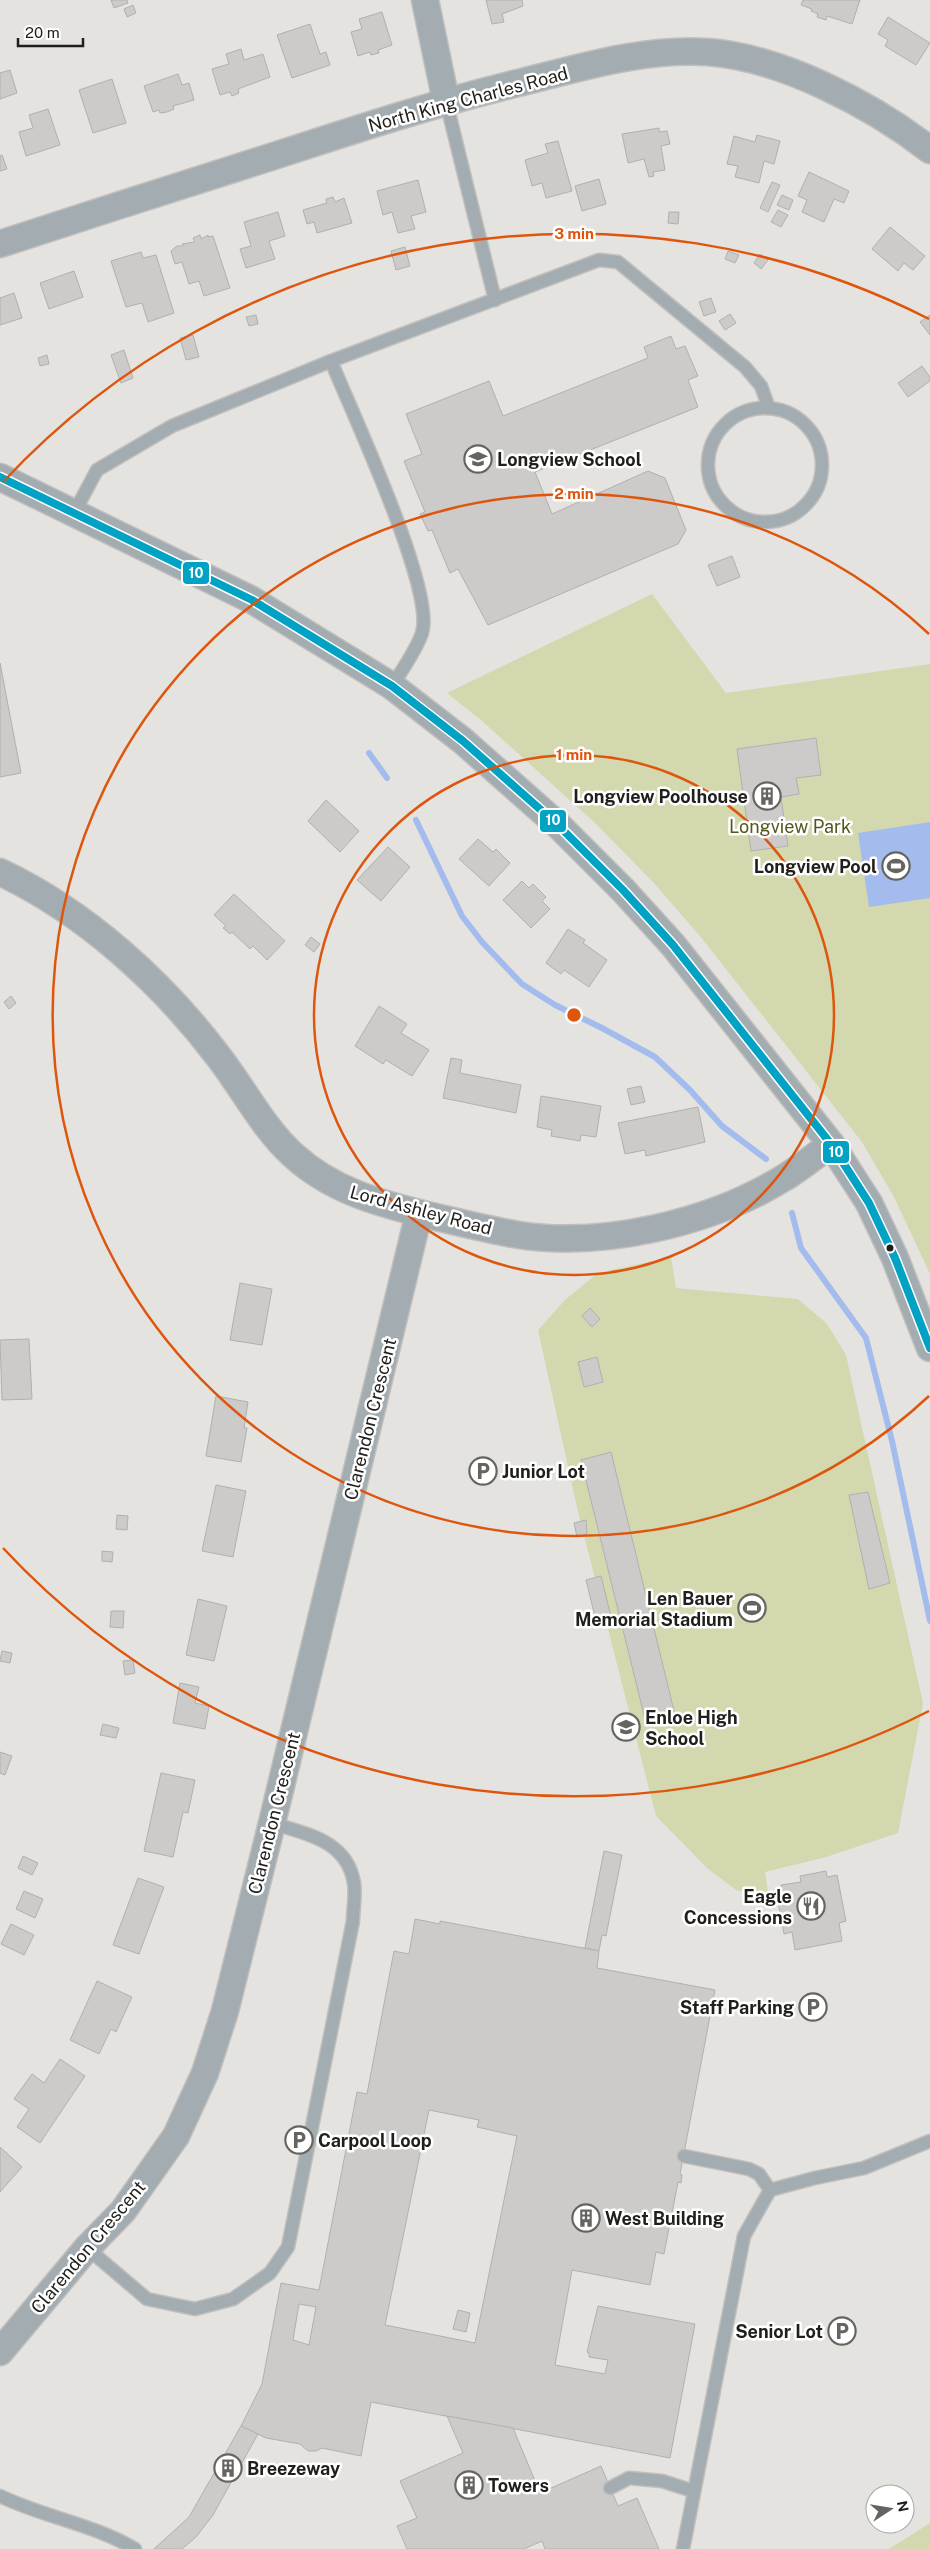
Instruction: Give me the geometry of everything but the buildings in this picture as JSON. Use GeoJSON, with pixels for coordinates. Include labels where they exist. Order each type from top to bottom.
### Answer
{"type":"FeatureCollection","features":[{"type":"Feature","properties":{"kind":"street"},"geometry":{"type":"LineString","coordinates":[[425,0],[446,101]]}},
{"type":"Feature","properties":{"kind":"street","name":"North King Charles Road"},"geometry":{"type":"LineString","coordinates":[[0,244],[446,101],[636,56],[672,52],[708,52],[756,62],[805,77],[876,113],[930,150]]}},
{"type":"Feature","properties":{"kind":"street"},"geometry":{"type":"LineString","coordinates":[[0,477],[252,600],[392,686],[510,781],[559,826],[623,890],[673,946],[831,1144],[869,1203],[895,1258],[930,1348]]}},
{"type":"Feature","properties":{"kind":"street","name":"Lord Ashley Road"},"geometry":{"type":"LineString","coordinates":[[0,872],[42,893],[122,954],[198,1029],[240,1084],[267,1125],[292,1154],[316,1173],[360,1197],[419,1213],[522,1236],[579,1238],[638,1232],[710,1212],[741,1199],[781,1180],[831,1144]]}},
{"type":"Feature","properties":{"kind":"street","name":"Clarendon Crescent"},"geometry":{"type":"LineString","coordinates":[[0,2352],[87,2248],[124,2211],[176,2136],[205,2073],[225,2011],[272,1823],[419,1213]]}},
{"type":"Feature","properties":{"kind":"lane"},"geometry":{"type":"LineString","coordinates":[[446,101],[495,300]]}},
{"type":"Feature","properties":{"kind":"lane"},"geometry":{"type":"LineString","coordinates":[[74,513],[96,470],[172,426],[331,361],[599,260],[618,262],[745,367],[761,386],[769,408]]}},
{"type":"Feature","properties":{"kind":"lane"},"geometry":{"type":"LineString","coordinates":[[331,361],[403,537],[416,574],[423,604],[422,632],[392,686]]}},
{"type":"Feature","properties":{"kind":"lane"},"geometry":{"type":"LineString","coordinates":[[769,408],[787,412],[803,422],[815,436],[822,454],[822,473],[816,491],[806,506],[790,517],[772,522],[753,522],[736,514],[721,502],[712,486],[708,467],[710,448],[719,431],[733,418],[750,410],[769,408]]}},
{"type":"Feature","properties":{"kind":"lane"},"geometry":{"type":"LineString","coordinates":[[87,2248],[147,2299],[195,2309],[233,2299],[270,2273],[288,2247],[353,1921],[354,1882],[343,1856],[327,1841],[272,1823]]}},
{"type":"Feature","properties":{"kind":"lane"},"geometry":{"type":"LineString","coordinates":[[683,2549],[693,2491],[732,2310],[744,2236],[770,2190],[864,2168],[930,2141]]}},
{"type":"Feature","properties":{"kind":"lane"},"geometry":{"type":"LineString","coordinates":[[684,2156],[749,2169],[759,2174],[770,2190]]}},
{"type":"Feature","properties":{"kind":"lane"},"geometry":{"type":"LineString","coordinates":[[610,2488],[629,2478],[662,2481],[693,2491]]}},
{"type":"Feature","properties":{"kind":"lane"},"geometry":{"type":"LineString","coordinates":[[0,2496],[22,2507],[80,2525],[135,2549]]}},
{"type":"Feature","properties":{"kind":"green space","name":"Longview Park"},"geometry":{"type":"Polygon","coordinates":[[[652,594],[726,693],[930,664],[930,1274],[894,1197],[862,1142],[700,936],[653,882],[594,822],[481,720],[447,693],[652,594]]]}},
{"type":"Feature","properties":{"kind":"green space","name":"Len Bauer Memorial Stadium"},"geometry":{"type":"Polygon","coordinates":[[[671,1257],[676,1288],[798,1299],[827,1324],[846,1355],[923,1703],[898,1833],[826,1857],[765,1872],[769,1898],[736,1890],[707,1868],[656,1816],[578,1512],[538,1330],[566,1299],[598,1273],[671,1257]]]}},
{"type":"Feature","properties":{"kind":"green space"},"geometry":{"type":"Polygon","coordinates":[[[930,2523],[930,2549],[889,2549],[915,2534],[930,2523]]]}},
{"type":"Feature","properties":{"kind":"water","name":"Longview Pool"},"geometry":{"type":"Polygon","coordinates":[[[930,822],[930,898],[869,907],[858,833],[930,822]]]}},
{"type":"Feature","properties":{"kind":"waterway"},"geometry":{"type":"LineString","coordinates":[[369,753],[387,778]]}},
{"type":"Feature","properties":{"kind":"waterway"},"geometry":{"type":"LineString","coordinates":[[416,820],[462,916],[482,942],[522,984],[555,1005],[655,1057],[690,1090],[722,1126],[766,1159]]}},
{"type":"Feature","properties":{"kind":"waterway"},"geometry":{"type":"LineString","coordinates":[[792,1213],[801,1248],[866,1338],[892,1441],[930,1621]]}},
{"type":"Feature","properties":{"kind":"transit line","name":"10"},"geometry":{"type":"LineString","coordinates":[[0,477],[252,600],[392,686],[463,741],[559,826],[623,890],[673,945],[831,1144],[869,1203],[895,1258],[930,1348]]}},
{"type":"Feature","properties":{"kind":"place","name":"Longview School"},"geometry":{"type":"Point","coordinates":[478,459]}},
{"type":"Feature","properties":{"kind":"place","name":"Longview Poolhouse"},"geometry":{"type":"Point","coordinates":[767,796]}},
{"type":"Feature","properties":{"kind":"place","name":"Longview Pool"},"geometry":{"type":"Point","coordinates":[896,866]}},
{"type":"Feature","properties":{"kind":"place","name":"Junior Lot"},"geometry":{"type":"Point","coordinates":[483,1471]}},
{"type":"Feature","properties":{"kind":"place","name":"Len Bauer Memorial Stadium"},"geometry":{"type":"Point","coordinates":[752,1608]}},
{"type":"Feature","properties":{"kind":"place","name":"Enloe High School"},"geometry":{"type":"Point","coordinates":[626,1727]}},
{"type":"Feature","properties":{"kind":"place","name":"Eagle Concessions"},"geometry":{"type":"Point","coordinates":[811,1906]}},
{"type":"Feature","properties":{"kind":"place","name":"Staff Parking"},"geometry":{"type":"Point","coordinates":[813,2007]}},
{"type":"Feature","properties":{"kind":"place","name":"Carpool Loop"},"geometry":{"type":"Point","coordinates":[299,2140]}},
{"type":"Feature","properties":{"kind":"place","name":"West Building"},"geometry":{"type":"Point","coordinates":[586,2218]}},
{"type":"Feature","properties":{"kind":"place","name":"Senior Lot"},"geometry":{"type":"Point","coordinates":[842,2331]}},
{"type":"Feature","properties":{"kind":"place","name":"Breezeway"},"geometry":{"type":"Point","coordinates":[228,2468]}},
{"type":"Feature","properties":{"kind":"place","name":"Towers"},"geometry":{"type":"Point","coordinates":[469,2485]}}]}
